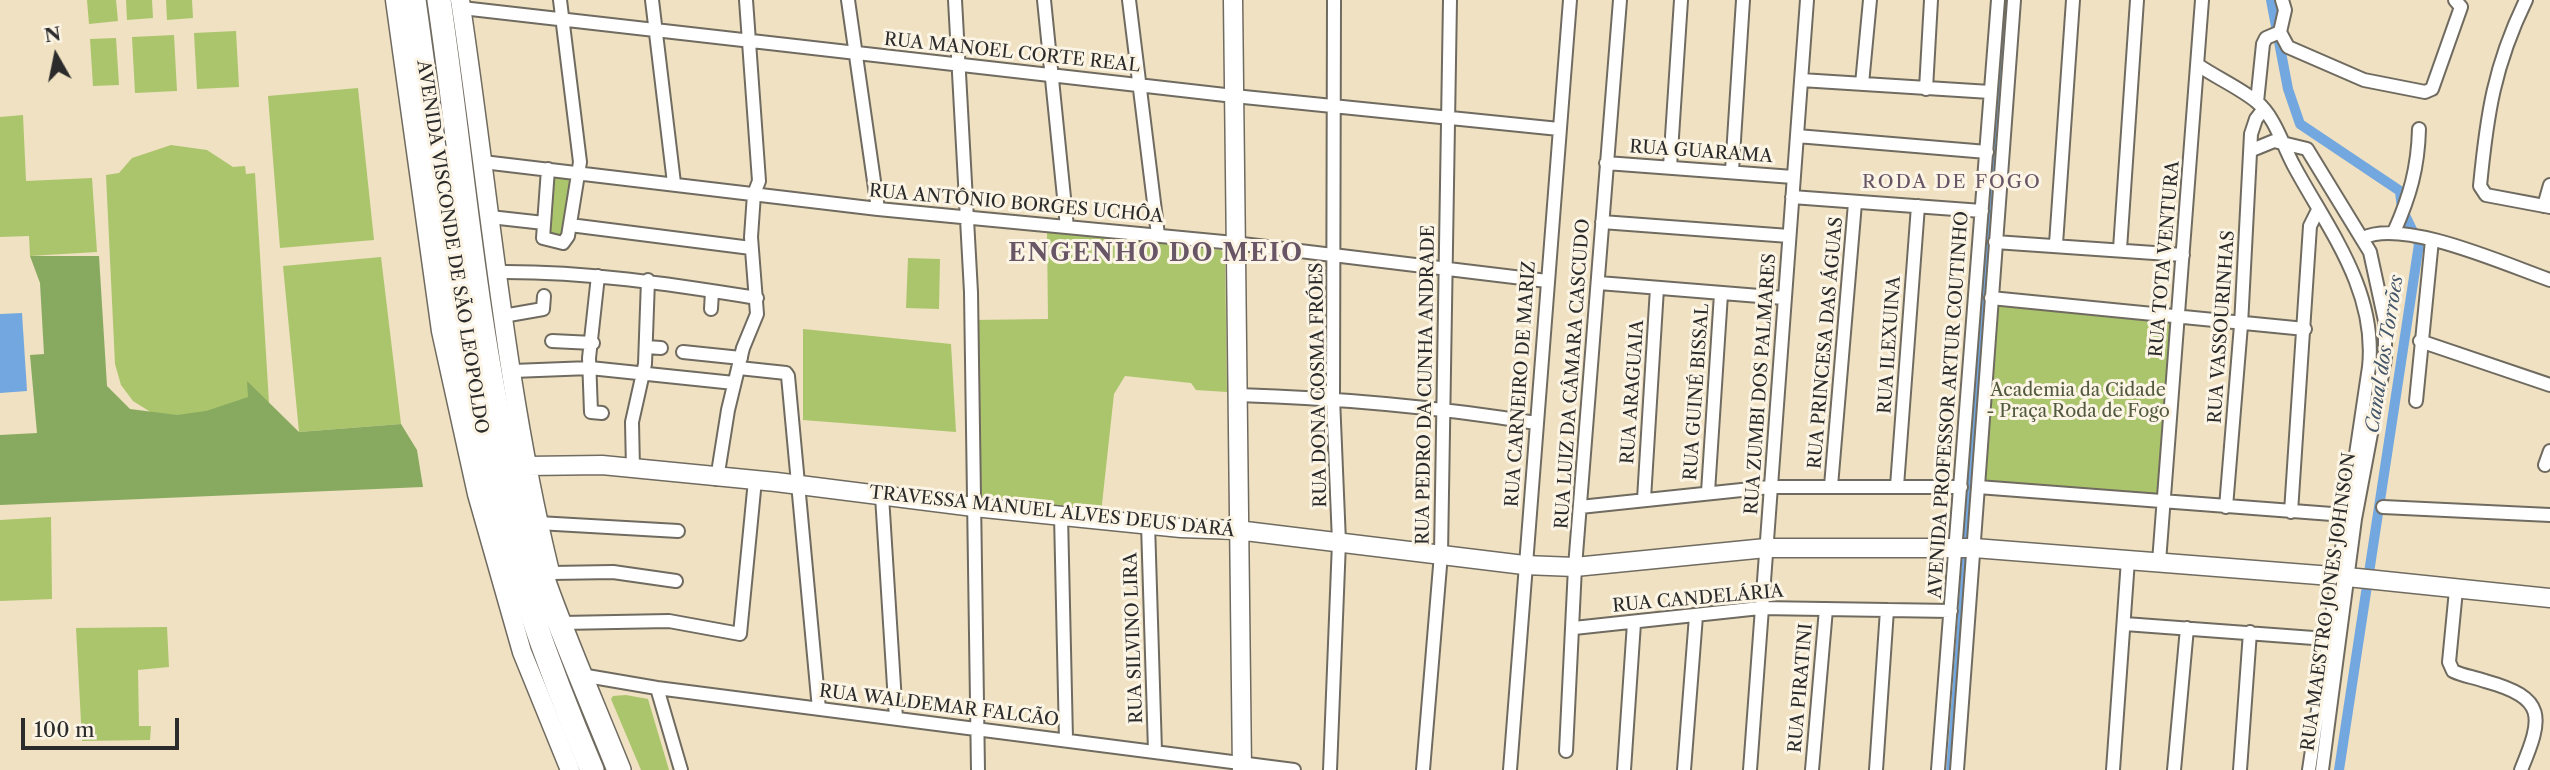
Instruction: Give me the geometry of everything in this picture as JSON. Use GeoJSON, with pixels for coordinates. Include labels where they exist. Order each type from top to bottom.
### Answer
{"type":"FeatureCollection","features":[{"type":"Feature","properties":{"kind":"highway","name":"AVENIDA VISCONDE DE SÃO LEOPOLDO"},"geometry":{"type":"LineString","coordinates":[[414,0],[458,307],[487,459],[533,620],[592,770]]}},
{"type":"Feature","properties":{"kind":"highway","name":"AVENIDA VISCONDE DE SÃO LEOPOLDO"},"geometry":{"type":"LineString","coordinates":[[439,0],[477,280],[500,420],[520,508],[619,770]]}},
{"type":"Feature","properties":{"kind":"street","name":"AVENIDA VISCONDE DE SÃO LEOPOLDO"},"geometry":{"type":"LineString","coordinates":[[396,0],[441,331],[472,472],[515,632],[545,715],[570,770]]}},
{"type":"Feature","properties":{"kind":"street"},"geometry":{"type":"LineString","coordinates":[[548,169],[545,241],[561,243],[566,241],[570,225],[576,172],[580,162],[560,0]]}},
{"type":"Feature","properties":{"kind":"street"},"geometry":{"type":"LineString","coordinates":[[652,0],[674,183]]}},
{"type":"Feature","properties":{"kind":"street"},"geometry":{"type":"LineString","coordinates":[[717,478],[734,383],[755,319],[757,298],[751,248],[754,194],[760,181],[746,0]]}},
{"type":"Feature","properties":{"kind":"street"},"geometry":{"type":"LineString","coordinates":[[848,0],[878,209]]}},
{"type":"Feature","properties":{"kind":"street"},"geometry":{"type":"LineString","coordinates":[[955,0],[971,292],[978,770]]}},
{"type":"Feature","properties":{"kind":"street"},"geometry":{"type":"LineString","coordinates":[[1044,0],[1049,73],[1067,227]]}},
{"type":"Feature","properties":{"kind":"street"},"geometry":{"type":"LineString","coordinates":[[1129,0],[1158,235]]}},
{"type":"Feature","properties":{"kind":"street"},"geometry":{"type":"LineString","coordinates":[[1233,0],[1237,530],[1242,767]]}},
{"type":"Feature","properties":{"kind":"street","name":"RUA DONA COSMA FRÓES"},"geometry":{"type":"LineString","coordinates":[[1330,770],[1339,542],[1334,398],[1334,0]]}},
{"type":"Feature","properties":{"kind":"street","name":"RUA PEDRO DA CUNHA ANDRADE"},"geometry":{"type":"LineString","coordinates":[[1423,770],[1441,554],[1450,0]]}},
{"type":"Feature","properties":{"kind":"street","name":"RUA CARNEIRO DE MARIZ"},"geometry":{"type":"LineString","coordinates":[[1510,770],[1570,0]]}},
{"type":"Feature","properties":{"kind":"street","name":"RUA LUIZ DA CÂMARA CASCUDO"},"geometry":{"type":"LineString","coordinates":[[1566,751],[1575,567],[1620,0]]}},
{"type":"Feature","properties":{"kind":"street"},"geometry":{"type":"LineString","coordinates":[[1670,167],[1681,0]]}},
{"type":"Feature","properties":{"kind":"street"},"geometry":{"type":"LineString","coordinates":[[1732,171],[1744,0]]}},
{"type":"Feature","properties":{"kind":"street","name":"RUA ZUMBI DOS PALMARES"},"geometry":{"type":"LineString","coordinates":[[1750,770],[1807,0]]}},
{"type":"Feature","properties":{"kind":"street"},"geometry":{"type":"LineString","coordinates":[[1863,84],[1870,0]]}},
{"type":"Feature","properties":{"kind":"street"},"geometry":{"type":"LineString","coordinates":[[1926,89],[1931,0]]}},
{"type":"Feature","properties":{"kind":"street","name":"AVENIDA PROFESSOR ARTUR COUTINHO"},"geometry":{"type":"LineString","coordinates":[[1938,770],[1998,0]]}},
{"type":"Feature","properties":{"kind":"street","name":"AVENIDA PROFESSOR ARTUR COUTINHO"},"geometry":{"type":"LineString","coordinates":[[1956,770],[2014,0]]}},
{"type":"Feature","properties":{"kind":"street"},"geometry":{"type":"LineString","coordinates":[[2056,244],[2073,0]]}},
{"type":"Feature","properties":{"kind":"street"},"geometry":{"type":"LineString","coordinates":[[2120,249],[2137,0]]}},
{"type":"Feature","properties":{"kind":"street","name":"RUA TOTA VENTURA"},"geometry":{"type":"LineString","coordinates":[[2159,562],[2165,503],[2175,317],[2183,255],[2202,0]]}},
{"type":"Feature","properties":{"kind":"street"},"geometry":{"type":"LineString","coordinates":[[2260,106],[2262,51],[2275,34],[2284,5],[2296,0]]}},
{"type":"Feature","properties":{"kind":"street"},"geometry":{"type":"LineString","coordinates":[[2275,34],[2288,47],[2364,81],[2415,92],[2430,90],[2461,7],[2455,0]]}},
{"type":"Feature","properties":{"kind":"street"},"geometry":{"type":"LineString","coordinates":[[2526,0],[2506,41],[2491,92],[2480,186],[2486,195],[2547,206],[2550,185]]}},
{"type":"Feature","properties":{"kind":"street","name":"AVENIDA VISCONDE DE SÃO LEOPOLDO"},"geometry":{"type":"LineString","coordinates":[[461,4],[496,272],[550,583]]}},
{"type":"Feature","properties":{"kind":"street","name":"RUA MANOEL CORTE REAL"},"geometry":{"type":"LineString","coordinates":[[461,4],[562,22],[1559,130]]}},
{"type":"Feature","properties":{"kind":"street"},"geometry":{"type":"LineString","coordinates":[[2198,65],[2260,106]]}},
{"type":"Feature","properties":{"kind":"street"},"geometry":{"type":"LineString","coordinates":[[1801,80],[1990,92]]}},
{"type":"Feature","properties":{"kind":"street","name":"RUA MAESTRO JONES JOHNSON"},"geometry":{"type":"LineString","coordinates":[[2260,106],[2350,261],[2370,345],[2345,515],[2354,578],[2327,639],[2309,770]]}},
{"type":"Feature","properties":{"kind":"street","name":"RUA VASSOURINHAS"},"geometry":{"type":"LineString","coordinates":[[2226,507],[2241,325],[2253,125],[2260,106]]}},
{"type":"Feature","properties":{"kind":"street"},"geometry":{"type":"LineString","coordinates":[[2394,232],[2418,166],[2418,129]]}},
{"type":"Feature","properties":{"kind":"street"},"geometry":{"type":"LineString","coordinates":[[1797,136],[1987,152]]}},
{"type":"Feature","properties":{"kind":"street"},"geometry":{"type":"LineString","coordinates":[[2252,150],[2271,141],[2283,142]]}},
{"type":"Feature","properties":{"kind":"street","name":"RUA MAESTRO JONES JOHNSON"},"geometry":{"type":"LineString","coordinates":[[2283,142],[2307,149],[2362,238],[2379,283],[2385,340],[2354,578],[2322,770]]}},
{"type":"Feature","properties":{"kind":"street","name":"RUA ANTÔNIO BORGES UCHÔA"},"geometry":{"type":"LineString","coordinates":[[483,162],[966,219],[1234,243],[1547,281]]}},
{"type":"Feature","properties":{"kind":"street","name":"RUA GUARAMA"},"geometry":{"type":"LineString","coordinates":[[1606,163],[1793,177]]}},
{"type":"Feature","properties":{"kind":"street"},"geometry":{"type":"LineString","coordinates":[[1792,197],[1982,211]]}},
{"type":"Feature","properties":{"kind":"street","name":"RUA PRINCESA DAS ÁGUAS"},"geometry":{"type":"LineString","coordinates":[[1831,486],[1855,203]]}},
{"type":"Feature","properties":{"kind":"street","name":"RUA ILEXUINA"},"geometry":{"type":"LineString","coordinates":[[1897,486],[1919,206]]}},
{"type":"Feature","properties":{"kind":"street"},"geometry":{"type":"LineString","coordinates":[[2291,512],[2310,226],[2318,210]]}},
{"type":"Feature","properties":{"kind":"street"},"geometry":{"type":"LineString","coordinates":[[490,217],[544,223]]}},
{"type":"Feature","properties":{"kind":"street"},"geometry":{"type":"LineString","coordinates":[[1602,222],[1789,236]]}},
{"type":"Feature","properties":{"kind":"street"},"geometry":{"type":"LineString","coordinates":[[570,225],[751,248]]}},
{"type":"Feature","properties":{"kind":"street"},"geometry":{"type":"LineString","coordinates":[[2362,238],[2379,231],[2415,236],[2550,281]]}},
{"type":"Feature","properties":{"kind":"street"},"geometry":{"type":"LineString","coordinates":[[2416,401],[2432,240]]}},
{"type":"Feature","properties":{"kind":"street"},"geometry":{"type":"LineString","coordinates":[[1995,242],[2056,244],[2183,255]]}},
{"type":"Feature","properties":{"kind":"street"},"geometry":{"type":"LineString","coordinates":[[496,272],[553,272],[649,280],[757,298]]}},
{"type":"Feature","properties":{"kind":"street"},"geometry":{"type":"LineString","coordinates":[[598,276],[590,368],[592,412],[602,413]]}},
{"type":"Feature","properties":{"kind":"street"},"geometry":{"type":"LineString","coordinates":[[633,469],[633,411],[643,375],[649,280]]}},
{"type":"Feature","properties":{"kind":"street"},"geometry":{"type":"LineString","coordinates":[[1599,283],[1784,298]]}},
{"type":"Feature","properties":{"kind":"street","name":"RUA ARAGUAIA"},"geometry":{"type":"LineString","coordinates":[[1644,499],[1657,288]]}},
{"type":"Feature","properties":{"kind":"street"},"geometry":{"type":"LineString","coordinates":[[711,309],[712,291]]}},
{"type":"Feature","properties":{"kind":"street","name":"RUA GUINÉ BISSAL"},"geometry":{"type":"LineString","coordinates":[[1708,492],[1721,294]]}},
{"type":"Feature","properties":{"kind":"street"},"geometry":{"type":"LineString","coordinates":[[503,316],[543,309],[544,296]]}},
{"type":"Feature","properties":{"kind":"street"},"geometry":{"type":"LineString","coordinates":[[1991,298],[2241,325],[2305,329]]}},
{"type":"Feature","properties":{"kind":"street"},"geometry":{"type":"LineString","coordinates":[[552,341],[593,343]]}},
{"type":"Feature","properties":{"kind":"street"},"geometry":{"type":"LineString","coordinates":[[2420,341],[2550,385]]}},
{"type":"Feature","properties":{"kind":"street"},"geometry":{"type":"LineString","coordinates":[[646,347],[661,348]]}},
{"type":"Feature","properties":{"kind":"street"},"geometry":{"type":"LineString","coordinates":[[683,352],[788,374],[819,709]]}},
{"type":"Feature","properties":{"kind":"street"},"geometry":{"type":"LineString","coordinates":[[513,371],[590,368],[734,383]]}},
{"type":"Feature","properties":{"kind":"street"},"geometry":{"type":"LineString","coordinates":[[1238,395],[1334,398],[1445,408],[1536,423]]}},
{"type":"Feature","properties":{"kind":"street"},"geometry":{"type":"LineString","coordinates":[[2545,465],[2550,451]]}},
{"type":"Feature","properties":{"kind":"street","name":"TRAVESSA MANUEL ALVES DEUS DARÁ"},"geometry":{"type":"LineString","coordinates":[[528,466],[591,464],[755,480],[974,507],[1237,530],[1524,565],[1575,567],[1766,548],[1974,548],[2354,578],[2550,598]]}},
{"type":"Feature","properties":{"kind":"street"},"geometry":{"type":"LineString","coordinates":[[562,623],[629,619],[668,621],[740,634],[755,480]]}},
{"type":"Feature","properties":{"kind":"street"},"geometry":{"type":"LineString","coordinates":[[1580,507],[1770,487],[1961,487]]}},
{"type":"Feature","properties":{"kind":"street"},"geometry":{"type":"LineString","coordinates":[[1978,487],[2345,515]]}},
{"type":"Feature","properties":{"kind":"street"},"geometry":{"type":"LineString","coordinates":[[882,496],[896,718]]}},
{"type":"Feature","properties":{"kind":"street"},"geometry":{"type":"LineString","coordinates":[[2383,507],[2550,515]]}},
{"type":"Feature","properties":{"kind":"street"},"geometry":{"type":"LineString","coordinates":[[1061,515],[1066,739]]}},
{"type":"Feature","properties":{"kind":"street"},"geometry":{"type":"LineString","coordinates":[[538,523],[678,531]]}},
{"type":"Feature","properties":{"kind":"street","name":"RUA SILVINO LIRA"},"geometry":{"type":"LineString","coordinates":[[1148,524],[1155,751]]}},
{"type":"Feature","properties":{"kind":"street"},"geometry":{"type":"LineString","coordinates":[[2113,770],[2128,560]]}},
{"type":"Feature","properties":{"kind":"street"},"geometry":{"type":"LineString","coordinates":[[550,583],[613,572],[676,581]]}},
{"type":"Feature","properties":{"kind":"street"},"geometry":{"type":"LineString","coordinates":[[2456,590],[2449,662],[2453,671],[2513,689],[2532,703],[2536,713],[2538,724],[2521,770]]}},
{"type":"Feature","properties":{"kind":"street","name":"RUA CANDELÁRIA"},"geometry":{"type":"LineString","coordinates":[[1574,628],[1760,608],[1951,611]]}},
{"type":"Feature","properties":{"kind":"street","name":"RUA PIRATINI"},"geometry":{"type":"LineString","coordinates":[[1812,770],[1826,609]]}},
{"type":"Feature","properties":{"kind":"street"},"geometry":{"type":"LineString","coordinates":[[1877,770],[1887,610]]}},
{"type":"Feature","properties":{"kind":"street"},"geometry":{"type":"LineString","coordinates":[[1685,770],[1696,616]]}},
{"type":"Feature","properties":{"kind":"street"},"geometry":{"type":"LineString","coordinates":[[1624,770],[1634,623]]}},
{"type":"Feature","properties":{"kind":"street"},"geometry":{"type":"LineString","coordinates":[[2125,624],[2327,639]]}},
{"type":"Feature","properties":{"kind":"street"},"geometry":{"type":"LineString","coordinates":[[2175,770],[2187,628]]}},
{"type":"Feature","properties":{"kind":"street"},"geometry":{"type":"LineString","coordinates":[[2240,770],[2250,632]]}},
{"type":"Feature","properties":{"kind":"street","name":"RUA WALDEMAR FALCÃO"},"geometry":{"type":"LineString","coordinates":[[581,675],[657,688],[1155,751],[1242,767],[1294,770]]}},
{"type":"Feature","properties":{"kind":"street"},"geometry":{"type":"LineString","coordinates":[[657,688],[681,770]]}},
{"type":"Feature","properties":{"kind":"green space"},"geometry":{"type":"Polygon","coordinates":[[[87,0],[116,0],[118,21],[89,24],[87,0]]]}},
{"type":"Feature","properties":{"kind":"green space"},"geometry":{"type":"Polygon","coordinates":[[[126,0],[152,0],[153,18],[127,20],[126,0]]]}},
{"type":"Feature","properties":{"kind":"green space"},"geometry":{"type":"Polygon","coordinates":[[[166,0],[192,0],[193,18],[167,20],[166,0]]]}},
{"type":"Feature","properties":{"kind":"green space"},"geometry":{"type":"Polygon","coordinates":[[[236,31],[239,87],[197,89],[194,33],[236,31]]]}},
{"type":"Feature","properties":{"kind":"green space"},"geometry":{"type":"Polygon","coordinates":[[[174,35],[177,91],[135,93],[132,37],[174,35]]]}},
{"type":"Feature","properties":{"kind":"green space"},"geometry":{"type":"Polygon","coordinates":[[[116,38],[119,85],[93,86],[90,39],[116,38]]]}},
{"type":"Feature","properties":{"kind":"green space"},"geometry":{"type":"Polygon","coordinates":[[[358,88],[374,240],[280,248],[268,96],[358,88]]]}},
{"type":"Feature","properties":{"kind":"green space"},"geometry":{"type":"Polygon","coordinates":[[[23,115],[26,181],[92,178],[97,252],[30,256],[29,236],[0,237],[0,117],[23,115]]]}},
{"type":"Feature","properties":{"kind":"green space"},"geometry":{"type":"Polygon","coordinates":[[[171,145],[207,150],[233,167],[245,166],[246,174],[255,173],[269,403],[216,418],[157,416],[133,401],[121,385],[115,364],[106,175],[119,173],[132,158],[171,145]]]}},
{"type":"Feature","properties":{"kind":"green space"},"geometry":{"type":"Polygon","coordinates":[[[553,176],[570,180],[564,239],[548,238],[553,176]]]}},
{"type":"Feature","properties":{"kind":"green space"},"geometry":{"type":"Polygon","coordinates":[[[1047,231],[1221,250],[1225,255],[1227,392],[1196,390],[1191,383],[1125,376],[1114,394],[1101,513],[979,499],[972,320],[1048,319],[1047,231]]]}},
{"type":"Feature","properties":{"kind":"green space"},"geometry":{"type":"Polygon","coordinates":[[[30,256],[99,256],[107,386],[130,409],[177,415],[206,411],[248,397],[247,381],[299,432],[401,424],[417,450],[423,487],[0,505],[0,435],[37,433],[30,355],[44,354],[40,283],[30,256]]]}},
{"type":"Feature","properties":{"kind":"green space"},"geometry":{"type":"Polygon","coordinates":[[[381,257],[401,424],[299,432],[283,266],[381,257]]]}},
{"type":"Feature","properties":{"kind":"green space"},"geometry":{"type":"Polygon","coordinates":[[[908,258],[940,259],[939,309],[906,308],[908,258]]]}},
{"type":"Feature","properties":{"kind":"green space","name":"Academia da Cidade - Praça Roda de Fogo"},"geometry":{"type":"Polygon","coordinates":[[[1998,306],[2174,320],[2159,498],[1983,484],[1998,306]]]}},
{"type":"Feature","properties":{"kind":"green space"},"geometry":{"type":"Polygon","coordinates":[[[803,329],[951,344],[956,432],[803,420],[803,329]]]}},
{"type":"Feature","properties":{"kind":"green space"},"geometry":{"type":"Polygon","coordinates":[[[51,517],[52,599],[0,601],[0,520],[51,517]]]}},
{"type":"Feature","properties":{"kind":"green space"},"geometry":{"type":"Polygon","coordinates":[[[167,627],[169,667],[138,670],[139,726],[151,726],[150,740],[82,741],[76,628],[167,627]]]}},
{"type":"Feature","properties":{"kind":"green space"},"geometry":{"type":"Polygon","coordinates":[[[626,695],[648,699],[669,770],[641,770],[611,699],[613,696],[626,695]]]}},
{"type":"Feature","properties":{"kind":"water"},"geometry":{"type":"Polygon","coordinates":[[[22,313],[27,391],[0,393],[0,314],[22,313]]]}},
{"type":"Feature","properties":{"kind":"waterway"},"geometry":{"type":"LineString","coordinates":[[1965,539],[2005,0]]}},
{"type":"Feature","properties":{"kind":"waterway","name":"Canal dos Torrões"},"geometry":{"type":"LineString","coordinates":[[2271,0],[2288,89],[2300,124],[2400,191],[2402,209],[2419,244],[2339,770]]}},
{"type":"Feature","properties":{"kind":"waterway"},"geometry":{"type":"LineString","coordinates":[[1948,770],[1964,557]]}},
{"type":"Feature","properties":{"kind":"district","name":"RODA DE FOGO"},"geometry":{"type":"Point","coordinates":[1952,183]}},
{"type":"Feature","properties":{"kind":"district","name":"ENGENHO DO MEIO"},"geometry":{"type":"Point","coordinates":[1156,254]}}]}
